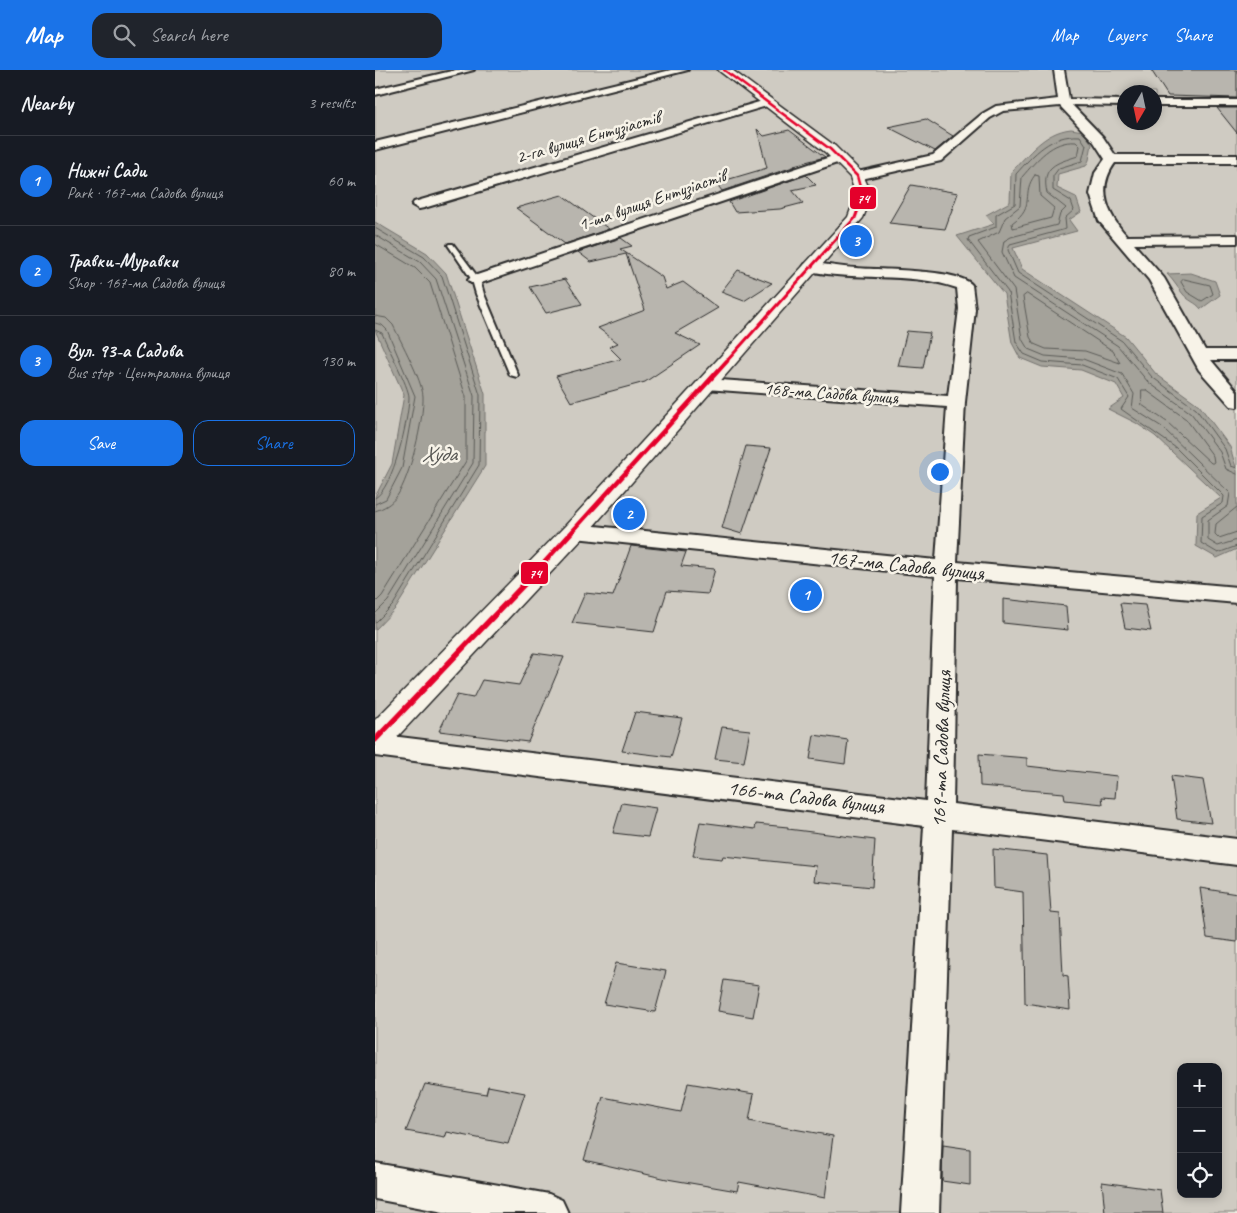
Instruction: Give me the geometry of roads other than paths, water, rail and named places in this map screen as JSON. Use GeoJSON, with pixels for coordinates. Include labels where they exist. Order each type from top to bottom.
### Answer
{"type":"FeatureCollection","features":[{"type":"Feature","properties":{"kind":"street"},"geometry":{"type":"LineString","coordinates":[[375,92],[469,70]]}},
{"type":"Feature","properties":{"kind":"street"},"geometry":{"type":"LineString","coordinates":[[375,146],[683,70]]}},
{"type":"Feature","properties":{"kind":"street"},"geometry":{"type":"LineString","coordinates":[[375,740],[575,531],[858,212],[864,195],[857,176],[839,158],[724,70]]}},
{"type":"Feature","properties":{"kind":"street"},"geometry":{"type":"LineString","coordinates":[[1059,70],[1064,94],[1063,102]]}},
{"type":"Feature","properties":{"kind":"street"},"geometry":{"type":"LineString","coordinates":[[1063,102],[1099,140],[1111,159]]}},
{"type":"Feature","properties":{"kind":"street"},"geometry":{"type":"LineString","coordinates":[[857,176],[937,158],[991,112],[1000,108],[1063,102],[1117,103]]}},
{"type":"Feature","properties":{"kind":"street","name":"2-га вулиця Ентузіастів"},"geometry":{"type":"LineString","coordinates":[[419,205],[765,103]]}},
{"type":"Feature","properties":{"kind":"street"},"geometry":{"type":"LineString","coordinates":[[1162,103],[1237,103]]}},
{"type":"Feature","properties":{"kind":"street","name":"1-ша вулиця Ентузіастів"},"geometry":{"type":"LineString","coordinates":[[476,280],[839,158]]}},
{"type":"Feature","properties":{"kind":"street"},"geometry":{"type":"LineString","coordinates":[[1111,159],[1237,159]]}},
{"type":"Feature","properties":{"kind":"street"},"geometry":{"type":"LineString","coordinates":[[1111,159],[1101,173],[1097,194],[1106,221],[1156,278],[1208,370],[1237,402]]}},
{"type":"Feature","properties":{"kind":"street"},"geometry":{"type":"LineString","coordinates":[[1123,240],[1237,240]]}},
{"type":"Feature","properties":{"kind":"street","name":"169-та Садова вулиця"},"geometry":{"type":"LineString","coordinates":[[810,268],[869,274],[905,274],[949,279],[964,285],[967,309],[956,402],[947,569],[939,814],[920,1213]]}},
{"type":"Feature","properties":{"kind":"street"},"geometry":{"type":"LineString","coordinates":[[1201,355],[1237,355]]}},
{"type":"Feature","properties":{"kind":"street","name":"168-ма Садова вулиця"},"geometry":{"type":"LineString","coordinates":[[707,384],[956,402]]}},
{"type":"Feature","properties":{"kind":"street","name":"167-ма Садова вулиця"},"geometry":{"type":"LineString","coordinates":[[575,531],[947,569],[1237,595]]}},
{"type":"Feature","properties":{"kind":"street","name":"166-та Садова вулиця"},"geometry":{"type":"LineString","coordinates":[[375,745],[1237,852]]}},
{"type":"Feature","properties":{"kind":"street"},"geometry":{"type":"LineString","coordinates":[[375,1181],[549,1213]]}},
{"type":"Feature","properties":{"kind":"lane"},"geometry":{"type":"LineString","coordinates":[[451,245],[476,280],[513,375]]}},
{"type":"Feature","properties":{"kind":"water"},"geometry":{"type":"Polygon","coordinates":[[[1071,129],[1083,131],[1092,144],[1086,166],[1058,174],[1057,188],[1076,197],[1081,212],[1069,220],[1077,231],[1013,248],[1022,269],[1126,337],[1156,374],[1199,405],[1230,447],[1237,471],[1237,549],[1217,558],[1196,546],[1197,513],[1221,498],[1155,436],[1136,423],[1108,409],[1124,398],[1116,384],[1081,370],[1042,367],[1020,358],[1012,343],[1004,294],[957,236],[994,224],[986,215],[1010,202],[1011,172],[1045,139],[1053,134],[1071,129]]]}},
{"type":"Feature","properties":{"kind":"water","name":"Худа"},"geometry":{"type":"Polygon","coordinates":[[[375,222],[427,253],[446,273],[485,394],[485,466],[396,608],[375,630],[375,497],[392,464],[404,395],[375,330],[375,222]]]}},
{"type":"Feature","properties":{"kind":"water"},"geometry":{"type":"Polygon","coordinates":[[[1191,273],[1215,281],[1220,295],[1201,309],[1185,296],[1167,274],[1191,273]]]}},
{"type":"Feature","properties":{"kind":"place","name":"Вул. 93-а Садова"},"geometry":{"type":"Point","coordinates":[856,241]}},
{"type":"Feature","properties":{"kind":"place","name":"Травки-Муравки"},"geometry":{"type":"Point","coordinates":[629,514]}},
{"type":"Feature","properties":{"kind":"place","name":"Нижні Сади"},"geometry":{"type":"Point","coordinates":[806,595]}}]}
